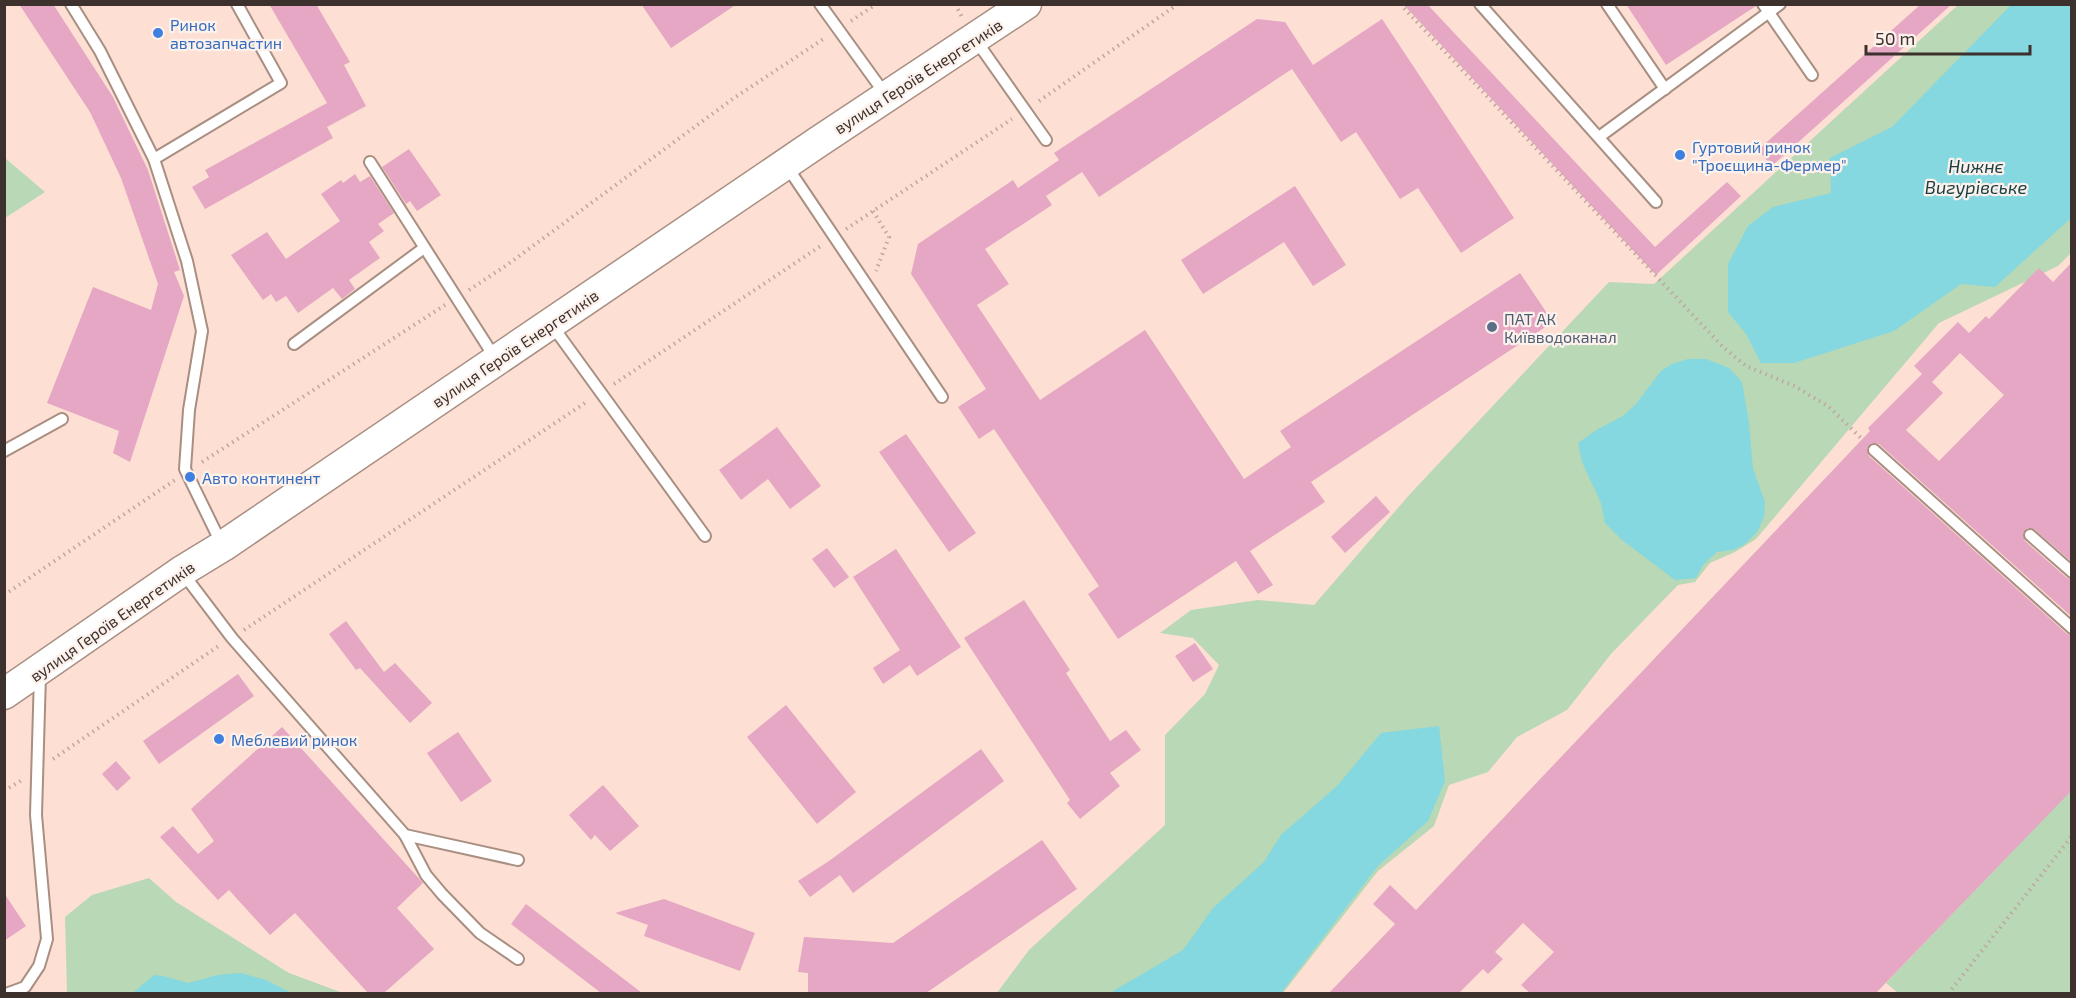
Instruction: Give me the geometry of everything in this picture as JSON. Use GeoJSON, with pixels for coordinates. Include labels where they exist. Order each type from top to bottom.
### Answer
{"type":"FeatureCollection","features":[{"type":"Feature","properties":{"kind":"street","name":"вулиця Героїв Енергетиків"},"geometry":{"type":"LineString","coordinates":[[4,694],[182,571],[223,546],[785,164],[974,39],[1010,9]]}},
{"type":"Feature","properties":{"kind":"lane"},"geometry":{"type":"LineString","coordinates":[[71,4],[100,51],[154,159],[187,261],[201,331],[189,410],[185,469],[223,546]]}},
{"type":"Feature","properties":{"kind":"lane"},"geometry":{"type":"LineString","coordinates":[[154,159],[281,83],[237,4]]}},
{"type":"Feature","properties":{"kind":"lane"},"geometry":{"type":"LineString","coordinates":[[820,4],[886,97]]}},
{"type":"Feature","properties":{"kind":"lane"},"geometry":{"type":"LineString","coordinates":[[1480,4],[1656,202]]}},
{"type":"Feature","properties":{"kind":"lane"},"geometry":{"type":"LineString","coordinates":[[1607,4],[1665,89]]}},
{"type":"Feature","properties":{"kind":"lane"},"geometry":{"type":"LineString","coordinates":[[1599,137],[1665,89],[1766,9],[1780,4]]}},
{"type":"Feature","properties":{"kind":"lane"},"geometry":{"type":"LineString","coordinates":[[1766,9],[1812,75]]}},
{"type":"Feature","properties":{"kind":"lane"},"geometry":{"type":"LineString","coordinates":[[974,39],[1046,140]]}},
{"type":"Feature","properties":{"kind":"lane"},"geometry":{"type":"LineString","coordinates":[[370,162],[496,360]]}},
{"type":"Feature","properties":{"kind":"lane"},"geometry":{"type":"LineString","coordinates":[[785,164],[942,397]]}},
{"type":"Feature","properties":{"kind":"lane"},"geometry":{"type":"LineString","coordinates":[[294,344],[423,248]]}},
{"type":"Feature","properties":{"kind":"lane"},"geometry":{"type":"LineString","coordinates":[[551,324],[705,536]]}},
{"type":"Feature","properties":{"kind":"lane"},"geometry":{"type":"LineString","coordinates":[[4,451],[63,419]]}},
{"type":"Feature","properties":{"kind":"lane"},"geometry":{"type":"LineString","coordinates":[[1874,450],[2072,628]]}},
{"type":"Feature","properties":{"kind":"lane"},"geometry":{"type":"LineString","coordinates":[[2030,535],[2072,572]]}},
{"type":"Feature","properties":{"kind":"lane"},"geometry":{"type":"LineString","coordinates":[[182,571],[232,638],[405,835],[426,875],[442,894],[480,933],[518,959]]}},
{"type":"Feature","properties":{"kind":"lane"},"geometry":{"type":"LineString","coordinates":[[6,993],[25,987],[39,966],[47,939],[36,815],[40,671]]}},
{"type":"Feature","properties":{"kind":"lane"},"geometry":{"type":"LineString","coordinates":[[405,835],[518,860]]}},
{"type":"Feature","properties":{"kind":"path"},"geometry":{"type":"LineString","coordinates":[[1400,4],[1723,347],[1746,366],[1794,386],[1828,406],[1874,450]]}},
{"type":"Feature","properties":{"kind":"path"},"geometry":{"type":"LineString","coordinates":[[869,288],[889,237],[873,212]]}},
{"type":"Feature","properties":{"kind":"path"},"geometry":{"type":"LineString","coordinates":[[1948,993],[2072,836]]}},
{"type":"Feature","properties":{"kind":"green space"},"geometry":{"type":"Polygon","coordinates":[[[1958,5],[2071,5],[2071,253],[2058,266],[1939,323],[1756,539],[1735,552],[1710,563],[1695,582],[1678,585],[1611,654],[1567,710],[1517,737],[1488,772],[1449,785],[1434,826],[1378,871],[1283,993],[996,994],[1029,950],[1165,825],[1165,735],[1205,694],[1219,665],[1193,638],[1160,633],[1191,610],[1258,600],[1314,605],[1410,494],[1609,282],[1654,284],[1958,5]]]}},
{"type":"Feature","properties":{"kind":"green space"},"geometry":{"type":"Polygon","coordinates":[[[5,158],[45,192],[5,218],[5,158]]]}},
{"type":"Feature","properties":{"kind":"green space"},"geometry":{"type":"Polygon","coordinates":[[[2071,790],[2071,993],[1898,993],[1886,983],[2071,790]]]}},
{"type":"Feature","properties":{"kind":"green space"},"geometry":{"type":"Polygon","coordinates":[[[149,878],[176,902],[289,973],[343,993],[67,993],[65,917],[92,895],[149,878]]]}},
{"type":"Feature","properties":{"kind":"water","name":"Нижнє Вигурівське"},"geometry":{"type":"Polygon","coordinates":[[[2012,4],[2071,5],[2071,218],[1995,287],[1961,284],[1894,331],[1794,363],[1761,363],[1746,334],[1728,312],[1728,264],[1748,226],[1773,207],[1831,193],[1830,158],[1892,127],[2012,4]]]}},
{"type":"Feature","properties":{"kind":"water"},"geometry":{"type":"Polygon","coordinates":[[[1688,359],[1706,359],[1729,368],[1742,382],[1749,423],[1753,469],[1765,502],[1764,517],[1757,532],[1744,545],[1733,550],[1717,552],[1703,565],[1696,578],[1675,580],[1622,540],[1605,523],[1601,503],[1582,462],[1578,443],[1623,416],[1636,404],[1661,371],[1672,364],[1688,359]]]}},
{"type":"Feature","properties":{"kind":"water"},"geometry":{"type":"Polygon","coordinates":[[[1439,726],[1445,781],[1428,821],[1377,867],[1281,993],[1110,993],[1183,950],[1213,908],[1264,862],[1281,835],[1338,785],[1381,733],[1439,726]]]}},
{"type":"Feature","properties":{"kind":"water"},"geometry":{"type":"Polygon","coordinates":[[[241,973],[266,980],[291,993],[133,993],[154,975],[188,983],[218,975],[241,973]]]}},
{"type":"Feature","properties":{"kind":"building"},"geometry":{"type":"Polygon","coordinates":[[[19,4],[53,4],[113,97],[148,170],[180,270],[174,272],[184,296],[130,462],[113,453],[119,431],[47,403],[93,287],[151,310],[158,284],[121,178],[90,112],[19,4]]]}},
{"type":"Feature","properties":{"kind":"building"},"geometry":{"type":"Polygon","coordinates":[[[269,4],[316,4],[350,62],[344,65],[366,106],[327,127],[333,138],[205,209],[192,187],[209,177],[205,170],[327,103],[269,4]]]}},
{"type":"Feature","properties":{"kind":"building"},"geometry":{"type":"Polygon","coordinates":[[[641,4],[737,4],[671,48],[641,4]]]}},
{"type":"Feature","properties":{"kind":"building"},"geometry":{"type":"Polygon","coordinates":[[[1403,4],[1427,4],[1655,247],[1727,182],[1741,196],[1656,275],[1403,4]]]}},
{"type":"Feature","properties":{"kind":"building"},"geometry":{"type":"Polygon","coordinates":[[[1626,4],[1756,4],[1756,6],[1666,65],[1626,4]]]}},
{"type":"Feature","properties":{"kind":"building"},"geometry":{"type":"Polygon","coordinates":[[[1921,4],[1952,4],[1772,166],[1758,150],[1921,4]]]}},
{"type":"Feature","properties":{"kind":"building","name":"ПАТ АК Київводоканал"},"geometry":{"type":"Polygon","coordinates":[[[1257,19],[1285,22],[1313,65],[1382,19],[1514,218],[1461,253],[1418,188],[1400,199],[1356,132],[1341,142],[1292,69],[1099,197],[1082,172],[1046,196],[1052,205],[985,249],[1009,284],[977,305],[1040,400],[1145,330],[1244,479],[1291,447],[1280,431],[1520,273],[1553,322],[1311,482],[1325,502],[1250,551],[1273,585],[1258,594],[1236,561],[1118,639],[1088,594],[1099,586],[994,429],[979,439],[958,407],[986,389],[911,274],[918,244],[1013,180],[1018,188],[1059,160],[1054,153],[1257,19]]]}},
{"type":"Feature","properties":{"kind":"building"},"geometry":{"type":"Polygon","coordinates":[[[409,149],[441,195],[417,211],[410,201],[406,204],[382,167],[409,149]]]}},
{"type":"Feature","properties":{"kind":"building"},"geometry":{"type":"Polygon","coordinates":[[[355,174],[360,182],[370,176],[394,213],[378,224],[384,231],[369,242],[380,258],[349,280],[355,289],[342,299],[333,288],[298,313],[286,296],[276,302],[271,294],[263,300],[231,255],[267,232],[286,259],[340,221],[321,194],[341,180],[343,183],[355,174]]]}},
{"type":"Feature","properties":{"kind":"building"},"geometry":{"type":"Polygon","coordinates":[[[1295,186],[1346,265],[1313,286],[1284,242],[1203,294],[1181,260],[1295,186]]]}},
{"type":"Feature","properties":{"kind":"building"},"geometry":{"type":"Polygon","coordinates":[[[2072,262],[2072,562],[2034,529],[2027,528],[2023,534],[2025,541],[2067,578],[2072,579],[2072,617],[1879,444],[1872,443],[1867,448],[1869,456],[2067,634],[2072,635],[2072,790],[1876,993],[1530,993],[1521,985],[1554,952],[1523,923],[1495,952],[1503,959],[1488,974],[1483,969],[1459,993],[1329,993],[1395,924],[1373,904],[1390,885],[1416,910],[1870,431],[1868,428],[1922,374],[1914,366],[1958,322],[1969,333],[1986,316],[1989,319],[2039,268],[2053,282],[2072,262]],[[1960,353],[1932,382],[1943,393],[1906,430],[1939,461],[2004,395],[1960,353]]]}},
{"type":"Feature","properties":{"kind":"building"},"geometry":{"type":"Polygon","coordinates":[[[777,427],[821,486],[790,509],[768,479],[741,500],[719,470],[777,427]]]}},
{"type":"Feature","properties":{"kind":"building"},"geometry":{"type":"Polygon","coordinates":[[[906,434],[976,533],[949,552],[879,452],[906,434]]]}},
{"type":"Feature","properties":{"kind":"building"},"geometry":{"type":"Polygon","coordinates":[[[1376,496],[1390,512],[1345,553],[1331,537],[1376,496]]]}},
{"type":"Feature","properties":{"kind":"building"},"geometry":{"type":"Polygon","coordinates":[[[827,548],[849,577],[834,588],[812,559],[827,548]]]}},
{"type":"Feature","properties":{"kind":"building"},"geometry":{"type":"Polygon","coordinates":[[[896,549],[961,647],[917,676],[910,665],[883,684],[873,668],[900,650],[853,577],[896,549]]]}},
{"type":"Feature","properties":{"kind":"building"},"geometry":{"type":"Polygon","coordinates":[[[1024,600],[1070,670],[1066,673],[1110,741],[1126,730],[1141,750],[1110,773],[1120,786],[1080,819],[1067,803],[1070,800],[964,638],[1024,600]]]}},
{"type":"Feature","properties":{"kind":"building"},"geometry":{"type":"Polygon","coordinates":[[[346,621],[384,672],[395,663],[432,703],[410,723],[360,668],[356,670],[329,634],[346,621]]]}},
{"type":"Feature","properties":{"kind":"building"},"geometry":{"type":"Polygon","coordinates":[[[1195,643],[1213,669],[1193,682],[1175,656],[1195,643]]]}},
{"type":"Feature","properties":{"kind":"building"},"geometry":{"type":"Polygon","coordinates":[[[238,674],[254,696],[159,764],[143,741],[238,674]]]}},
{"type":"Feature","properties":{"kind":"building"},"geometry":{"type":"Polygon","coordinates":[[[786,705],[856,792],[817,824],[747,737],[786,705]]]}},
{"type":"Feature","properties":{"kind":"building"},"geometry":{"type":"Polygon","coordinates":[[[282,727],[423,883],[397,908],[434,949],[384,993],[368,993],[295,913],[270,935],[229,890],[218,900],[160,837],[173,826],[198,854],[214,841],[191,809],[282,727]]]}},
{"type":"Feature","properties":{"kind":"building"},"geometry":{"type":"Polygon","coordinates":[[[458,732],[492,781],[461,802],[427,753],[458,732]]]}},
{"type":"Feature","properties":{"kind":"building"},"geometry":{"type":"Polygon","coordinates":[[[981,749],[1004,781],[853,893],[840,875],[810,897],[798,881],[829,861],[981,749]]]}},
{"type":"Feature","properties":{"kind":"building"},"geometry":{"type":"Polygon","coordinates":[[[116,761],[131,778],[117,791],[102,774],[116,761]]]}},
{"type":"Feature","properties":{"kind":"building"},"geometry":{"type":"Polygon","coordinates":[[[603,785],[639,826],[610,851],[595,835],[591,840],[569,815],[603,785]]]}},
{"type":"Feature","properties":{"kind":"building"},"geometry":{"type":"Polygon","coordinates":[[[1042,840],[1077,889],[926,993],[808,993],[808,973],[798,972],[804,937],[893,943],[1042,840]]]}},
{"type":"Feature","properties":{"kind":"building"},"geometry":{"type":"Polygon","coordinates":[[[4,893],[26,926],[4,941],[4,893]]]}},
{"type":"Feature","properties":{"kind":"building"},"geometry":{"type":"Polygon","coordinates":[[[664,899],[755,933],[740,971],[644,936],[648,925],[615,913],[664,899]]]}},
{"type":"Feature","properties":{"kind":"building"},"geometry":{"type":"Polygon","coordinates":[[[526,904],[642,993],[601,993],[511,924],[526,904]]]}},
{"type":"Feature","properties":{"kind":"place","name":"Ринок автозапчастин"},"geometry":{"type":"Point","coordinates":[158,33]}},
{"type":"Feature","properties":{"kind":"place","name":"Гуртовий ринок \"Троєщина-Фермер\""},"geometry":{"type":"Point","coordinates":[1680,155]}},
{"type":"Feature","properties":{"kind":"place","name":"ПАТ АК Київводоканал"},"geometry":{"type":"Point","coordinates":[1492,327]}},
{"type":"Feature","properties":{"kind":"place","name":"Авто континент"},"geometry":{"type":"Point","coordinates":[190,477]}},
{"type":"Feature","properties":{"kind":"place","name":"Меблевий ринок"},"geometry":{"type":"Point","coordinates":[219,739]}}]}
